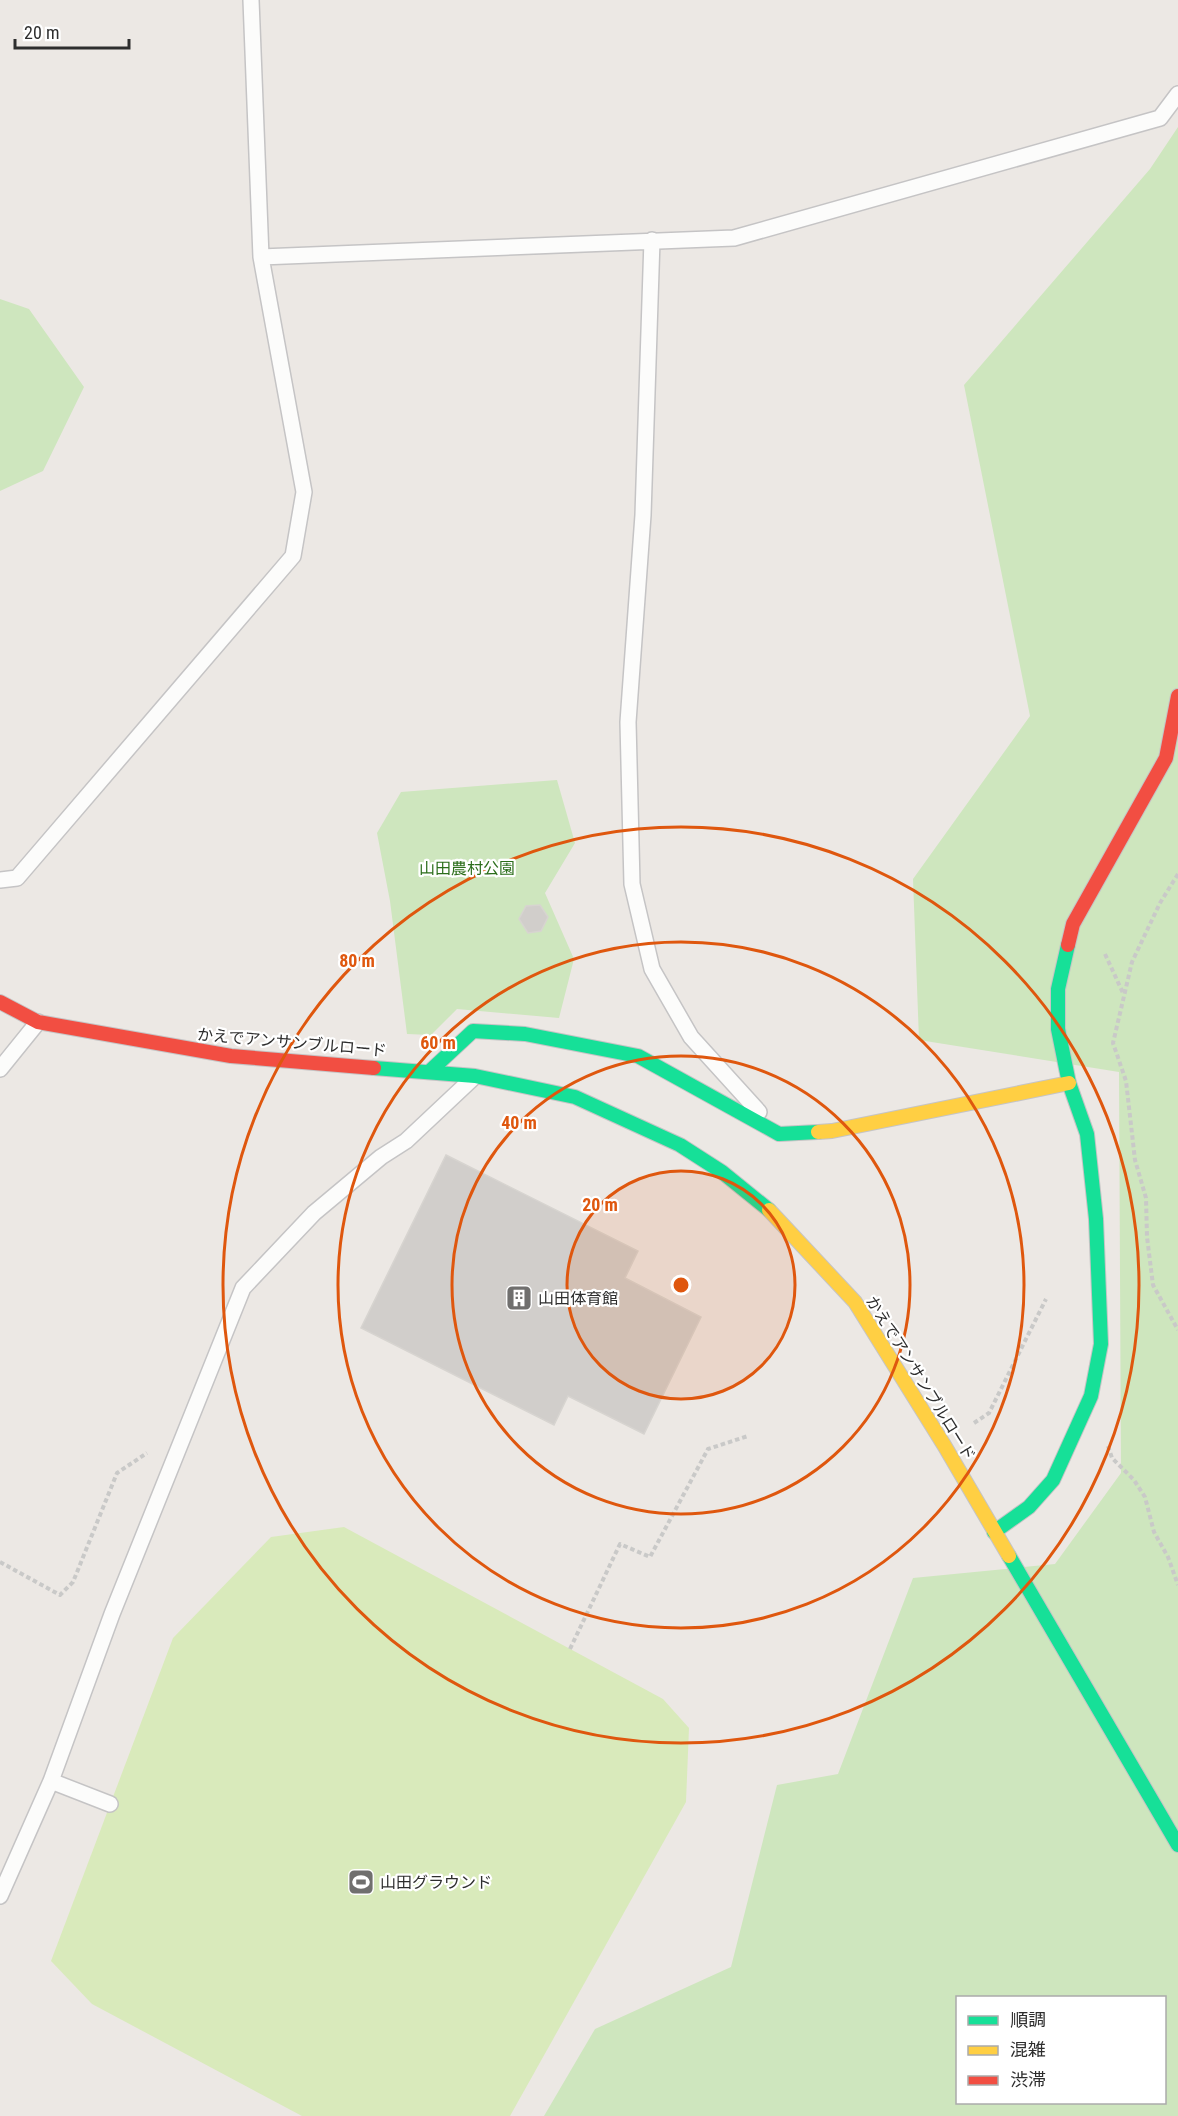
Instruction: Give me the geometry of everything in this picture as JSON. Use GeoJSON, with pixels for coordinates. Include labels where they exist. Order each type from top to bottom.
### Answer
{"type":"FeatureCollection","features":[{"type":"Feature","properties":{"kind":"street"},"geometry":{"type":"LineString","coordinates":[[994,1532],[1029,1507],[1053,1480],[1091,1396],[1101,1344],[1096,1219],[1087,1134],[1070,1083],[1058,1029],[1058,989],[1073,924],[1166,758],[1178,696]]}},
{"type":"Feature","properties":{"kind":"street","name":"かえでアンサンブルロード"},"geometry":{"type":"LineString","coordinates":[[0,1002],[38,1022],[231,1056],[475,1076],[575,1097],[669,1140],[722,1172],[773,1213],[855,1302],[944,1445],[1178,1845]]}},
{"type":"Feature","properties":{"kind":"street"},"geometry":{"type":"LineString","coordinates":[[430,1071],[473,1031],[525,1034],[638,1056],[779,1134],[832,1131],[1070,1083]]}},
{"type":"Feature","properties":{"kind":"lane"},"geometry":{"type":"LineString","coordinates":[[0,880],[18,878],[293,556],[304,492],[261,257],[251,0]]}},
{"type":"Feature","properties":{"kind":"lane"},"geometry":{"type":"LineString","coordinates":[[261,257],[734,238],[1160,118],[1178,94]]}},
{"type":"Feature","properties":{"kind":"lane"},"geometry":{"type":"LineString","coordinates":[[652,240],[643,515],[628,722],[632,884],[652,969],[692,1037],[779,1134]]}},
{"type":"Feature","properties":{"kind":"lane"},"geometry":{"type":"LineString","coordinates":[[0,1069],[38,1022]]}},
{"type":"Feature","properties":{"kind":"lane"},"geometry":{"type":"LineString","coordinates":[[0,1896],[51,1781],[112,1614],[243,1288],[314,1213],[381,1157],[406,1141],[475,1076]]}},
{"type":"Feature","properties":{"kind":"lane"},"geometry":{"type":"LineString","coordinates":[[51,1781],[110,1804]]}},
{"type":"Feature","properties":{"kind":"path"},"geometry":{"type":"LineString","coordinates":[[1178,874],[1160,903],[1132,962],[1113,1043],[1126,1081],[1136,1160],[1146,1198],[1147,1237],[1153,1285],[1178,1330]]}},
{"type":"Feature","properties":{"kind":"path"},"geometry":{"type":"LineString","coordinates":[[989,1413],[1046,1299]]}},
{"type":"Feature","properties":{"kind":"path"},"geometry":{"type":"LineString","coordinates":[[0,1562],[60,1595],[73,1582],[117,1473],[189,1423]]}},
{"type":"Feature","properties":{"kind":"path"},"geometry":{"type":"LineString","coordinates":[[570,1649],[620,1544],[650,1557],[708,1449],[748,1436]]}},
{"type":"Feature","properties":{"kind":"path"},"geometry":{"type":"LineString","coordinates":[[1106,1443],[1112,1458],[1134,1480],[1145,1497],[1154,1532],[1168,1557],[1178,1585]]}},
{"type":"Feature","properties":{"kind":"green space"},"geometry":{"type":"Polygon","coordinates":[[[1178,127],[1178,2116],[544,2116],[595,2029],[731,1967],[777,1785],[838,1774],[913,1578],[1055,1564],[1121,1473],[1119,1072],[919,1040],[913,879],[1030,716],[964,385],[1150,169],[1178,127]]]}},
{"type":"Feature","properties":{"kind":"green space"},"geometry":{"type":"Polygon","coordinates":[[[0,299],[29,309],[84,387],[43,471],[0,491],[0,299]]]}},
{"type":"Feature","properties":{"kind":"green space","name":"山田農村公園"},"geometry":{"type":"Polygon","coordinates":[[[557,780],[575,843],[545,893],[574,959],[559,1018],[457,1009],[431,1035],[407,1034],[390,901],[377,833],[401,792],[557,780]]]}},
{"type":"Feature","properties":{"kind":"green space","name":"山田グラウンド"},"geometry":{"type":"Polygon","coordinates":[[[344,1527],[663,1699],[689,1728],[686,1802],[510,2116],[302,2116],[92,2004],[51,1961],[173,1638],[271,1537],[344,1527]]]}},
{"type":"Feature","properties":{"kind":"building"},"geometry":{"type":"Polygon","coordinates":[[[540,905],[548,917],[541,931],[528,933],[519,919],[526,906],[540,905]]]}},
{"type":"Feature","properties":{"kind":"building","name":"山田体育館"},"geometry":{"type":"Polygon","coordinates":[[[446,1155],[638,1251],[625,1278],[701,1317],[644,1434],[568,1396],[554,1425],[361,1328],[446,1155]]]}},
{"type":"Feature","properties":{"kind":"traffic: fast"},"geometry":{"type":"LineString","coordinates":[[994,1532],[1029,1507],[1053,1480],[1091,1396],[1101,1344],[1096,1219],[1087,1134],[1069,1083],[1058,1029],[1058,989],[1068,945]]}},
{"type":"Feature","properties":{"kind":"traffic: fast"},"geometry":{"type":"LineString","coordinates":[[430,1071],[473,1031],[525,1034],[638,1056],[779,1134],[818,1132]]}},
{"type":"Feature","properties":{"kind":"traffic: fast"},"geometry":{"type":"LineString","coordinates":[[374,1068],[475,1076],[575,1097],[680,1145],[722,1172],[769,1210]]}},
{"type":"Feature","properties":{"kind":"traffic: fast"},"geometry":{"type":"LineString","coordinates":[[1009,1556],[1178,1845]]}},
{"type":"Feature","properties":{"kind":"traffic: slow"},"geometry":{"type":"LineString","coordinates":[[818,1132],[1069,1083]]}},
{"type":"Feature","properties":{"kind":"traffic: slow"},"geometry":{"type":"LineString","coordinates":[[769,1210],[855,1302],[944,1445],[1009,1556]]}},
{"type":"Feature","properties":{"kind":"traffic: jam"},"geometry":{"type":"LineString","coordinates":[[1068,945],[1073,924],[1166,758],[1178,696]]}},
{"type":"Feature","properties":{"kind":"traffic: jam"},"geometry":{"type":"LineString","coordinates":[[0,1002],[38,1022],[231,1056],[374,1068]]}},
{"type":"Feature","properties":{"kind":"place","name":"山田体育館"},"geometry":{"type":"Point","coordinates":[519,1298]}},
{"type":"Feature","properties":{"kind":"place","name":"山田グラウンド"},"geometry":{"type":"Point","coordinates":[361,1882]}}]}
